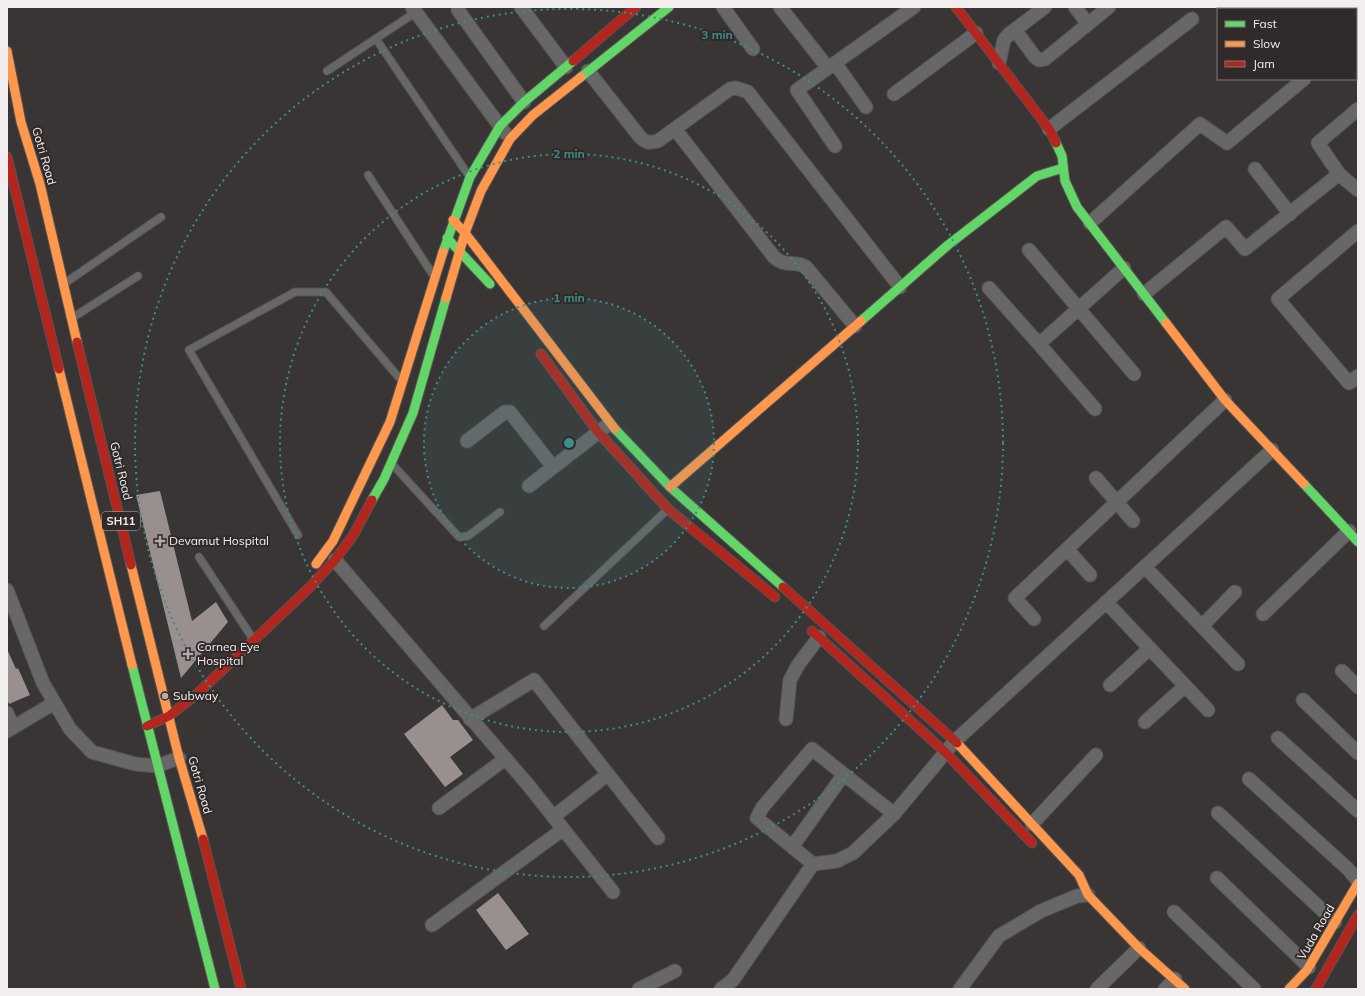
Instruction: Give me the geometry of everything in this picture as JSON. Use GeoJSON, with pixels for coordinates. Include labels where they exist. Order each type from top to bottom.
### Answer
{"type":"FeatureCollection","features":[{"type":"Feature","properties":{"kind":"street"},"geometry":{"type":"LineString","coordinates":[[309,571],[333,541],[390,422],[447,238],[470,177],[500,126],[524,102],[636,7]]}},
{"type":"Feature","properties":{"kind":"street"},"geometry":{"type":"LineString","coordinates":[[148,726],[169,716],[197,694],[250,634],[309,588],[335,560],[354,534],[391,463],[413,412],[451,287],[465,233],[481,191],[510,139],[533,115],[669,7]]}},
{"type":"Feature","properties":{"kind":"street"},"geometry":{"type":"LineString","coordinates":[[723,7],[753,49]]}},
{"type":"Feature","properties":{"kind":"street"},"geometry":{"type":"LineString","coordinates":[[780,7],[866,107]]}},
{"type":"Feature","properties":{"kind":"street"},"geometry":{"type":"LineString","coordinates":[[835,146],[796,90],[914,7]]}},
{"type":"Feature","properties":{"kind":"street"},"geometry":{"type":"LineString","coordinates":[[956,7],[1049,130],[1062,156],[1065,181],[1077,207],[1226,400],[1358,542]]}},
{"type":"Feature","properties":{"kind":"street"},"geometry":{"type":"LineString","coordinates":[[999,63],[1004,40],[1045,7]]}},
{"type":"Feature","properties":{"kind":"street"},"geometry":{"type":"LineString","coordinates":[[1075,7],[1088,24]]}},
{"type":"Feature","properties":{"kind":"street"},"geometry":{"type":"LineString","coordinates":[[1015,30],[1035,57],[1040,60],[1045,59],[1109,7]]}},
{"type":"Feature","properties":{"kind":"street"},"geometry":{"type":"LineString","coordinates":[[526,9],[566,67]]}},
{"type":"Feature","properties":{"kind":"street"},"geometry":{"type":"LineString","coordinates":[[414,10],[510,139]]}},
{"type":"Feature","properties":{"kind":"street"},"geometry":{"type":"LineString","coordinates":[[458,10],[524,102]]}},
{"type":"Feature","properties":{"kind":"street"},"geometry":{"type":"LineString","coordinates":[[1049,130],[1192,19]]}},
{"type":"Feature","properties":{"kind":"street"},"geometry":{"type":"LineString","coordinates":[[894,94],[976,32]]}},
{"type":"Feature","properties":{"kind":"street","name":"Gotri Road"},"geometry":{"type":"LineString","coordinates":[[7,51],[20,118],[40,184],[72,318],[144,714],[215,989]]}},
{"type":"Feature","properties":{"kind":"street"},"geometry":{"type":"LineString","coordinates":[[588,71],[645,142],[658,141],[730,89],[736,88],[748,92],[900,287]]}},
{"type":"Feature","properties":{"kind":"street"},"geometry":{"type":"LineString","coordinates":[[1090,223],[1200,124],[1227,143],[1303,80]]}},
{"type":"Feature","properties":{"kind":"street"},"geometry":{"type":"LineString","coordinates":[[1358,109],[1318,143],[1340,174],[1358,190]]}},
{"type":"Feature","properties":{"kind":"street"},"geometry":{"type":"LineString","coordinates":[[7,120],[20,118]]}},
{"type":"Feature","properties":{"kind":"street"},"geometry":{"type":"LineString","coordinates":[[675,129],[774,257],[783,264],[796,264],[806,267],[856,326]]}},
{"type":"Feature","properties":{"kind":"street","name":"Gotri Road"},"geometry":{"type":"LineString","coordinates":[[7,157],[111,531],[166,703],[179,758],[200,827],[241,989]]}},
{"type":"Feature","properties":{"kind":"street"},"geometry":{"type":"LineString","coordinates":[[670,487],[948,245],[1037,176],[1063,168]]}},
{"type":"Feature","properties":{"kind":"street"},"geometry":{"type":"LineString","coordinates":[[1255,169],[1290,214]]}},
{"type":"Feature","properties":{"kind":"street"},"geometry":{"type":"LineString","coordinates":[[1144,294],[1226,227],[1246,249],[1340,174]]}},
{"type":"Feature","properties":{"kind":"street"},"geometry":{"type":"LineString","coordinates":[[453,220],[465,233],[609,423],[670,487],[673,501],[955,741],[1079,875],[1088,895]]}},
{"type":"Feature","properties":{"kind":"street"},"geometry":{"type":"LineString","coordinates":[[1358,231],[1278,298],[1349,384],[1358,376]]}},
{"type":"Feature","properties":{"kind":"street"},"geometry":{"type":"LineString","coordinates":[[447,238],[493,289]]}},
{"type":"Feature","properties":{"kind":"street"},"geometry":{"type":"LineString","coordinates":[[1029,250],[1134,374]]}},
{"type":"Feature","properties":{"kind":"street"},"geometry":{"type":"LineString","coordinates":[[1039,344],[1124,268]]}},
{"type":"Feature","properties":{"kind":"street"},"geometry":{"type":"LineString","coordinates":[[990,288],[1095,409]]}},
{"type":"Feature","properties":{"kind":"street"},"geometry":{"type":"LineString","coordinates":[[534,345],[598,432],[785,606]]}},
{"type":"Feature","properties":{"kind":"street"},"geometry":{"type":"LineString","coordinates":[[1034,619],[1015,598],[1226,400]]}},
{"type":"Feature","properties":{"kind":"street"},"geometry":{"type":"LineString","coordinates":[[467,441],[505,412],[510,412],[553,467]]}},
{"type":"Feature","properties":{"kind":"street"},"geometry":{"type":"LineString","coordinates":[[529,486],[609,423]]}},
{"type":"Feature","properties":{"kind":"street"},"geometry":{"type":"LineString","coordinates":[[721,989],[733,980],[813,864],[846,858],[861,847],[894,814],[955,741],[1272,450]]}},
{"type":"Feature","properties":{"kind":"street"},"geometry":{"type":"LineString","coordinates":[[1096,478],[1133,521]]}},
{"type":"Feature","properties":{"kind":"street"},"geometry":{"type":"LineString","coordinates":[[1263,614],[1349,531]]}},
{"type":"Feature","properties":{"kind":"street"},"geometry":{"type":"LineString","coordinates":[[1067,549],[1090,575]]}},
{"type":"Feature","properties":{"kind":"street"},"geometry":{"type":"LineString","coordinates":[[335,560],[505,759],[613,892]]}},
{"type":"Feature","properties":{"kind":"street"},"geometry":{"type":"LineString","coordinates":[[1145,567],[1238,664]]}},
{"type":"Feature","properties":{"kind":"street"},"geometry":{"type":"LineString","coordinates":[[7,590],[43,683],[70,729],[92,752],[134,764],[157,766],[179,758]]}},
{"type":"Feature","properties":{"kind":"street"},"geometry":{"type":"LineString","coordinates":[[1202,626],[1235,592]]}},
{"type":"Feature","properties":{"kind":"street"},"geometry":{"type":"LineString","coordinates":[[1106,602],[1208,710]]}},
{"type":"Feature","properties":{"kind":"street"},"geometry":{"type":"LineString","coordinates":[[807,627],[946,753],[1037,849]]}},
{"type":"Feature","properties":{"kind":"street"},"geometry":{"type":"LineString","coordinates":[[786,719],[790,680],[798,665],[819,637]]}},
{"type":"Feature","properties":{"kind":"street"},"geometry":{"type":"LineString","coordinates":[[1110,685],[1150,648]]}},
{"type":"Feature","properties":{"kind":"street"},"geometry":{"type":"LineString","coordinates":[[1342,671],[1358,687]]}},
{"type":"Feature","properties":{"kind":"street"},"geometry":{"type":"LineString","coordinates":[[470,719],[534,680],[658,838]]}},
{"type":"Feature","properties":{"kind":"street"},"geometry":{"type":"LineString","coordinates":[[1145,722],[1185,686]]}},
{"type":"Feature","properties":{"kind":"street"},"geometry":{"type":"LineString","coordinates":[[144,714],[176,698]]}},
{"type":"Feature","properties":{"kind":"street"},"geometry":{"type":"LineString","coordinates":[[1303,700],[1358,753]]}},
{"type":"Feature","properties":{"kind":"street"},"geometry":{"type":"LineString","coordinates":[[7,713],[10,729],[54,703]]}},
{"type":"Feature","properties":{"kind":"street"},"geometry":{"type":"LineString","coordinates":[[1278,738],[1358,811]]}},
{"type":"Feature","properties":{"kind":"street"},"geometry":{"type":"LineString","coordinates":[[813,864],[757,818],[762,808],[812,749],[894,814]]}},
{"type":"Feature","properties":{"kind":"street"},"geometry":{"type":"LineString","coordinates":[[1032,824],[1096,755]]}},
{"type":"Feature","properties":{"kind":"street"},"geometry":{"type":"LineString","coordinates":[[439,808],[505,759]]}},
{"type":"Feature","properties":{"kind":"street"},"geometry":{"type":"LineString","coordinates":[[553,817],[608,774]]}},
{"type":"Feature","properties":{"kind":"street"},"geometry":{"type":"LineString","coordinates":[[792,847],[844,774]]}},
{"type":"Feature","properties":{"kind":"street"},"geometry":{"type":"LineString","coordinates":[[1249,779],[1348,869],[1358,882]]}},
{"type":"Feature","properties":{"kind":"street"},"geometry":{"type":"LineString","coordinates":[[1218,813],[1335,922]]}},
{"type":"Feature","properties":{"kind":"street"},"geometry":{"type":"LineString","coordinates":[[432,925],[562,830]]}},
{"type":"Feature","properties":{"kind":"street"},"geometry":{"type":"LineString","coordinates":[[1217,878],[1309,967]]}},
{"type":"Feature","properties":{"kind":"street","name":"Vuda Road"},"geometry":{"type":"LineString","coordinates":[[1289,989],[1309,967],[1358,882]]}},
{"type":"Feature","properties":{"kind":"street"},"geometry":{"type":"LineString","coordinates":[[1074,885],[1088,895],[1139,948],[1185,989]]}},
{"type":"Feature","properties":{"kind":"street"},"geometry":{"type":"LineString","coordinates":[[960,989],[999,936],[1041,911],[1077,896],[1088,895]]}},
{"type":"Feature","properties":{"kind":"street"},"geometry":{"type":"LineString","coordinates":[[1174,912],[1254,989]]}},
{"type":"Feature","properties":{"kind":"street"},"geometry":{"type":"LineString","coordinates":[[1316,989],[1358,915]]}},
{"type":"Feature","properties":{"kind":"street"},"geometry":{"type":"LineString","coordinates":[[1097,989],[1139,948]]}},
{"type":"Feature","properties":{"kind":"street"},"geometry":{"type":"LineString","coordinates":[[639,989],[675,971]]}},
{"type":"Feature","properties":{"kind":"street"},"geometry":{"type":"LineString","coordinates":[[1164,989],[1175,979]]}},
{"type":"Feature","properties":{"kind":"lane"},"geometry":{"type":"LineString","coordinates":[[327,71],[376,39],[414,10]]}},
{"type":"Feature","properties":{"kind":"lane"},"geometry":{"type":"LineString","coordinates":[[376,39],[470,177]]}},
{"type":"Feature","properties":{"kind":"lane"},"geometry":{"type":"LineString","coordinates":[[368,175],[435,278],[451,287]]}},
{"type":"Feature","properties":{"kind":"lane"},"geometry":{"type":"LineString","coordinates":[[63,284],[161,217]]}},
{"type":"Feature","properties":{"kind":"lane"},"geometry":{"type":"LineString","coordinates":[[72,318],[138,276]]}},
{"type":"Feature","properties":{"kind":"lane"},"geometry":{"type":"LineString","coordinates":[[298,535],[189,350],[296,292],[326,292],[403,381]]}},
{"type":"Feature","properties":{"kind":"lane"},"geometry":{"type":"LineString","coordinates":[[391,463],[459,537],[468,536],[500,512]]}},
{"type":"Feature","properties":{"kind":"lane"},"geometry":{"type":"LineString","coordinates":[[544,626],[673,501]]}},
{"type":"Feature","properties":{"kind":"lane"},"geometry":{"type":"LineString","coordinates":[[199,557],[250,634]]}},
{"type":"Feature","properties":{"kind":"building"},"geometry":{"type":"Polygon","coordinates":[[[160,491],[192,621],[216,602],[228,622],[181,678],[136,495],[160,491]]]}},
{"type":"Feature","properties":{"kind":"building"},"geometry":{"type":"Polygon","coordinates":[[[7,649],[16,669],[18,668],[30,695],[9,704],[7,698],[7,649]]]}},
{"type":"Feature","properties":{"kind":"building"},"geometry":{"type":"Polygon","coordinates":[[[442,705],[453,720],[458,720],[473,740],[450,757],[463,774],[445,787],[404,734],[442,705]]]}},
{"type":"Feature","properties":{"kind":"building"},"geometry":{"type":"Polygon","coordinates":[[[498,893],[529,934],[506,950],[476,910],[498,893]]]}},
{"type":"Feature","properties":{"kind":"traffic: fast"},"geometry":{"type":"LineString","coordinates":[[581,77],[669,7]]}},
{"type":"Feature","properties":{"kind":"traffic: fast"},"geometry":{"type":"LineString","coordinates":[[443,252],[470,177],[500,126],[524,102],[573,61]]}},
{"type":"Feature","properties":{"kind":"traffic: fast"},"geometry":{"type":"LineString","coordinates":[[1056,143],[1062,156],[1065,181],[1077,207],[1166,323]]}},
{"type":"Feature","properties":{"kind":"traffic: fast"},"geometry":{"type":"LineString","coordinates":[[861,321],[948,245],[1037,176],[1063,168]]}},
{"type":"Feature","properties":{"kind":"traffic: fast"},"geometry":{"type":"LineString","coordinates":[[447,238],[490,284]]}},
{"type":"Feature","properties":{"kind":"traffic: fast"},"geometry":{"type":"LineString","coordinates":[[372,500],[384,479],[413,413],[446,298]]}},
{"type":"Feature","properties":{"kind":"traffic: fast"},"geometry":{"type":"LineString","coordinates":[[615,429],[670,487],[783,587]]}},
{"type":"Feature","properties":{"kind":"traffic: fast"},"geometry":{"type":"LineString","coordinates":[[1304,484],[1358,542]]}},
{"type":"Feature","properties":{"kind":"traffic: fast"},"geometry":{"type":"LineString","coordinates":[[132,665],[215,989]]}},
{"type":"Feature","properties":{"kind":"traffic: slow"},"geometry":{"type":"LineString","coordinates":[[7,51],[21,122],[40,184],[77,342]]}},
{"type":"Feature","properties":{"kind":"traffic: slow"},"geometry":{"type":"LineString","coordinates":[[446,298],[465,233],[481,191],[510,139],[533,115],[581,77]]}},
{"type":"Feature","properties":{"kind":"traffic: slow"},"geometry":{"type":"LineString","coordinates":[[453,220],[465,233],[615,429]]}},
{"type":"Feature","properties":{"kind":"traffic: slow"},"geometry":{"type":"LineString","coordinates":[[316,564],[333,541],[390,422],[443,252]]}},
{"type":"Feature","properties":{"kind":"traffic: slow"},"geometry":{"type":"LineString","coordinates":[[670,487],[861,321]]}},
{"type":"Feature","properties":{"kind":"traffic: slow"},"geometry":{"type":"LineString","coordinates":[[1166,323],[1225,400],[1304,484]]}},
{"type":"Feature","properties":{"kind":"traffic: slow"},"geometry":{"type":"LineString","coordinates":[[59,369],[132,665]]}},
{"type":"Feature","properties":{"kind":"traffic: slow"},"geometry":{"type":"LineString","coordinates":[[131,565],[179,758],[203,839]]}},
{"type":"Feature","properties":{"kind":"traffic: slow"},"geometry":{"type":"LineString","coordinates":[[957,743],[1079,875],[1088,895],[1139,948],[1185,989]]}},
{"type":"Feature","properties":{"kind":"traffic: slow"},"geometry":{"type":"LineString","coordinates":[[1289,989],[1307,970],[1358,883]]}},
{"type":"Feature","properties":{"kind":"traffic: jam"},"geometry":{"type":"LineString","coordinates":[[573,61],[636,7]]}},
{"type":"Feature","properties":{"kind":"traffic: jam"},"geometry":{"type":"LineString","coordinates":[[956,7],[1049,129],[1056,143]]}},
{"type":"Feature","properties":{"kind":"traffic: jam"},"geometry":{"type":"LineString","coordinates":[[7,157],[59,369]]}},
{"type":"Feature","properties":{"kind":"traffic: jam"},"geometry":{"type":"LineString","coordinates":[[77,342],[131,565]]}},
{"type":"Feature","properties":{"kind":"traffic: jam"},"geometry":{"type":"LineString","coordinates":[[541,354],[598,432],[668,509],[775,597]]}},
{"type":"Feature","properties":{"kind":"traffic: jam"},"geometry":{"type":"LineString","coordinates":[[147,726],[169,716],[197,694],[309,588],[335,560],[354,534],[372,500]]}},
{"type":"Feature","properties":{"kind":"traffic: jam"},"geometry":{"type":"LineString","coordinates":[[783,587],[957,743]]}},
{"type":"Feature","properties":{"kind":"traffic: jam"},"geometry":{"type":"LineString","coordinates":[[812,631],[946,753],[1032,843]]}},
{"type":"Feature","properties":{"kind":"traffic: jam"},"geometry":{"type":"LineString","coordinates":[[203,839],[241,989]]}},
{"type":"Feature","properties":{"kind":"traffic: jam"},"geometry":{"type":"LineString","coordinates":[[1316,989],[1358,915]]}},
{"type":"Feature","properties":{"kind":"place","name":"Devamut Hospital"},"geometry":{"type":"Point","coordinates":[160,541]}},
{"type":"Feature","properties":{"kind":"place","name":"Cornea Eye Hospital"},"geometry":{"type":"Point","coordinates":[188,654]}},
{"type":"Feature","properties":{"kind":"place","name":"Subway"},"geometry":{"type":"Point","coordinates":[165,696]}}]}
